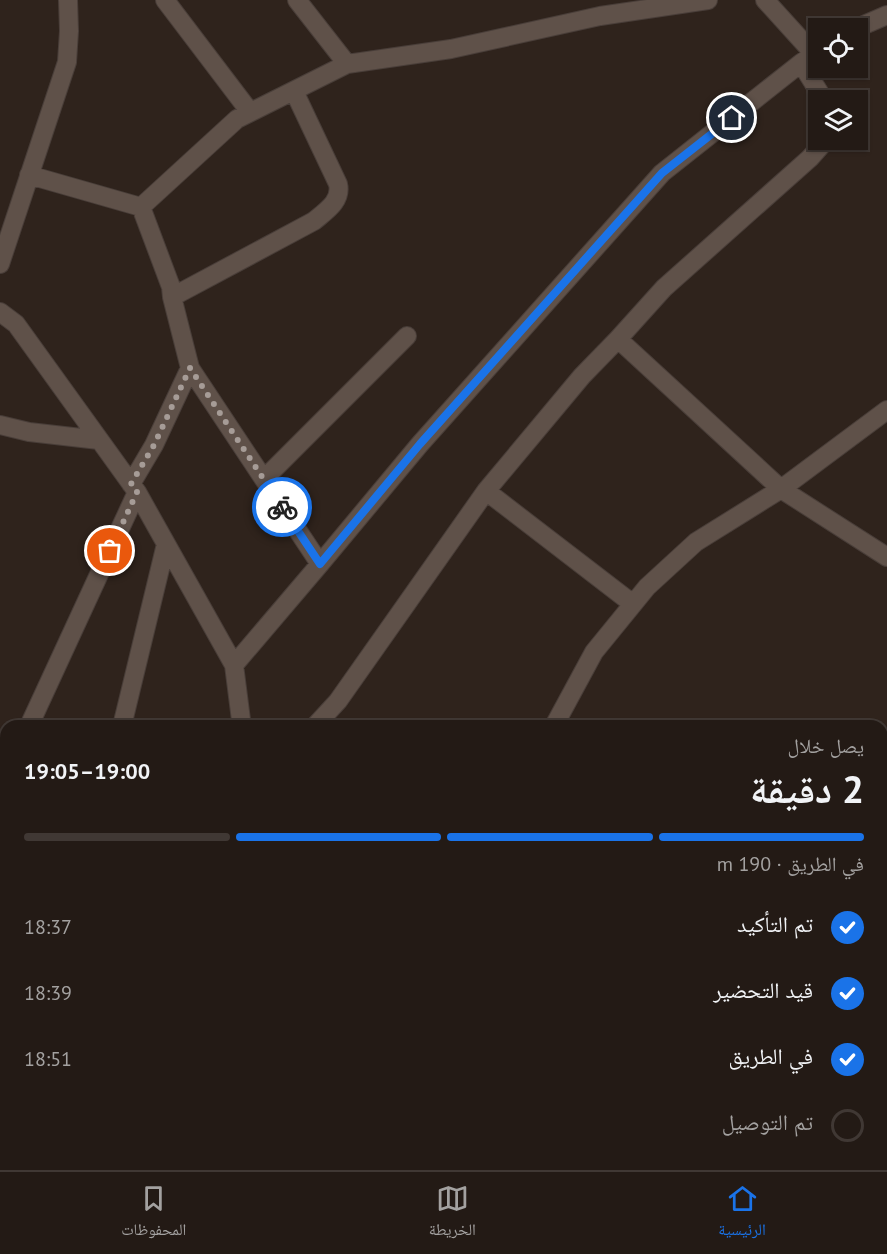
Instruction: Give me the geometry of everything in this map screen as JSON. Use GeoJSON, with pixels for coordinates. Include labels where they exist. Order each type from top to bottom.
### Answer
{"type":"FeatureCollection","features":[{"type":"Feature","properties":{"kind":"street"},"geometry":{"type":"LineString","coordinates":[[0,264],[67,62],[68,0]]}},
{"type":"Feature","properties":{"kind":"street"},"geometry":{"type":"LineString","coordinates":[[165,0],[250,112]]}},
{"type":"Feature","properties":{"kind":"street"},"geometry":{"type":"LineString","coordinates":[[297,0],[347,64]]}},
{"type":"Feature","properties":{"kind":"street"},"geometry":{"type":"LineString","coordinates":[[141,207],[237,119],[347,64],[451,49],[600,16],[633,5],[708,0]]}},
{"type":"Feature","properties":{"kind":"street"},"geometry":{"type":"LineString","coordinates":[[765,0],[808,51]]}},
{"type":"Feature","properties":{"kind":"street"},"geometry":{"type":"LineString","coordinates":[[868,23],[887,15]]}},
{"type":"Feature","properties":{"kind":"street"},"geometry":{"type":"LineString","coordinates":[[234,665],[420,444],[662,173],[808,59]]}},
{"type":"Feature","properties":{"kind":"street"},"geometry":{"type":"LineString","coordinates":[[172,297],[314,221],[338,198],[340,191],[338,184],[294,91]]}},
{"type":"Feature","properties":{"kind":"street"},"geometry":{"type":"LineString","coordinates":[[321,720],[338,701],[486,491],[582,376],[664,288],[817,150]]}},
{"type":"Feature","properties":{"kind":"street"},"geometry":{"type":"LineString","coordinates":[[29,175],[141,207]]}},
{"type":"Feature","properties":{"kind":"street"},"geometry":{"type":"LineString","coordinates":[[141,207],[171,287],[190,368],[320,564]]}},
{"type":"Feature","properties":{"kind":"street"},"geometry":{"type":"LineString","coordinates":[[0,312],[16,324],[134,488],[234,665],[241,720]]}},
{"type":"Feature","properties":{"kind":"street"},"geometry":{"type":"LineString","coordinates":[[264,479],[407,336]]}},
{"type":"Feature","properties":{"kind":"street"},"geometry":{"type":"LineString","coordinates":[[618,339],[781,489],[887,557]]}},
{"type":"Feature","properties":{"kind":"street"},"geometry":{"type":"LineString","coordinates":[[32,720],[134,488],[190,368]]}},
{"type":"Feature","properties":{"kind":"street"},"geometry":{"type":"LineString","coordinates":[[557,720],[594,652],[647,586],[696,542],[781,489],[887,410]]}},
{"type":"Feature","properties":{"kind":"street"},"geometry":{"type":"LineString","coordinates":[[0,425],[29,432],[99,440]]}},
{"type":"Feature","properties":{"kind":"street"},"geometry":{"type":"LineString","coordinates":[[486,491],[633,604]]}},
{"type":"Feature","properties":{"kind":"street"},"geometry":{"type":"LineString","coordinates":[[124,720],[166,544]]}},
{"type":"Feature","properties":{"kind":"way so far"},"geometry":{"type":"LineString","coordinates":[[110,551],[137,492],[131,484],[154,445],[190,368],[282,507]]}},
{"type":"Feature","properties":{"kind":"route"},"geometry":{"type":"LineString","coordinates":[[282,507],[320,564],[420,444],[662,173],[732,118]]}}]}
